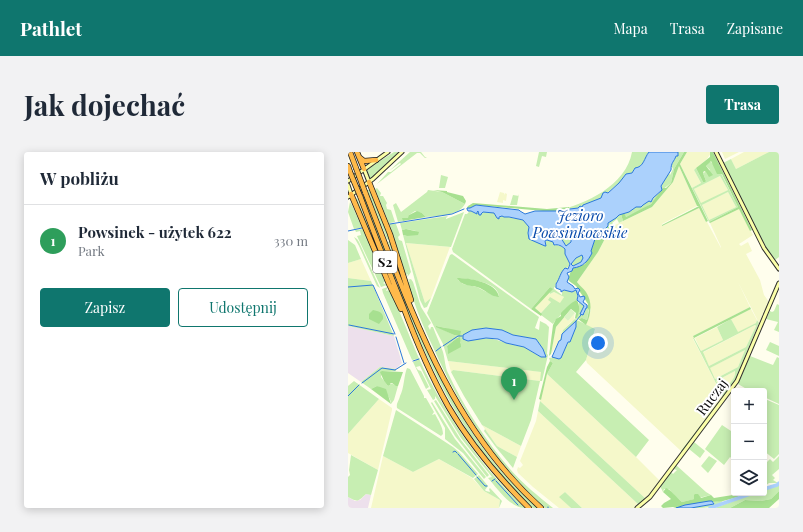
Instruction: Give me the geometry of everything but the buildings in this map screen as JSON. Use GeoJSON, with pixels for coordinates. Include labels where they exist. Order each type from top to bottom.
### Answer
{"type":"FeatureCollection","features":[{"type":"Feature","properties":{"kind":"highway","name":"S2"},"geometry":{"type":"LineString","coordinates":[[350,152],[418,322],[443,379],[469,424],[499,464],[520,489],[541,508]]}},
{"type":"Feature","properties":{"kind":"highway"},"geometry":{"type":"LineString","coordinates":[[357,152],[364,169]]}},
{"type":"Feature","properties":{"kind":"highway"},"geometry":{"type":"LineString","coordinates":[[359,157],[366,162],[376,160]]}},
{"type":"Feature","properties":{"kind":"highway","name":"S2"},"geometry":{"type":"LineString","coordinates":[[348,166],[411,328],[434,380],[460,425],[474,445],[493,469],[529,508]]}},
{"type":"Feature","properties":{"kind":"highway"},"geometry":{"type":"LineString","coordinates":[[369,182],[390,234],[418,322]]}},
{"type":"Feature","properties":{"kind":"highway"},"geometry":{"type":"LineString","coordinates":[[350,196],[389,284],[411,328]]}},
{"type":"Feature","properties":{"kind":"highway"},"geometry":{"type":"LineString","coordinates":[[348,200],[355,205]]}},
{"type":"Feature","properties":{"kind":"street"},"geometry":{"type":"LineString","coordinates":[[348,181],[388,152]]}},
{"type":"Feature","properties":{"kind":"street"},"geometry":{"type":"LineString","coordinates":[[348,185],[350,196],[369,182],[402,152]]}},
{"type":"Feature","properties":{"kind":"street"},"geometry":{"type":"LineString","coordinates":[[716,152],[764,248],[779,268]]}},
{"type":"Feature","properties":{"kind":"street"},"geometry":{"type":"LineString","coordinates":[[364,169],[369,182]]}},
{"type":"Feature","properties":{"kind":"street","name":"Ruczaj"},"geometry":{"type":"LineString","coordinates":[[637,508],[650,497],[735,384],[779,283]]}},
{"type":"Feature","properties":{"kind":"shaded area"},"geometry":{"type":"Polygon","coordinates":[[[348,326],[394,336],[402,363],[396,369],[380,367],[361,382],[348,373],[348,326]]]}},
{"type":"Feature","properties":{"kind":"shaded area"},"geometry":{"type":"Polygon","coordinates":[[[366,494],[371,495],[368,508],[348,508],[348,497],[355,501],[360,500],[366,494]]]}},
{"type":"Feature","properties":{"kind":"green space"},"geometry":{"type":"Polygon","coordinates":[[[394,152],[400,152],[370,180],[366,170],[394,152]]]}},
{"type":"Feature","properties":{"kind":"green space"},"geometry":{"type":"Polygon","coordinates":[[[410,152],[421,152],[427,158],[425,158],[420,153],[417,153],[377,184],[388,172],[391,172],[401,164],[400,163],[389,171],[410,152]]]}},
{"type":"Feature","properties":{"kind":"green space"},"geometry":{"type":"Polygon","coordinates":[[[539,152],[547,152],[546,157],[542,156],[539,167],[536,166],[539,152]]]}},
{"type":"Feature","properties":{"kind":"green space"},"geometry":{"type":"Polygon","coordinates":[[[632,152],[649,152],[640,166],[634,169],[632,173],[628,174],[601,198],[582,207],[570,209],[564,214],[557,211],[580,204],[603,192],[622,175],[632,152]]]}},
{"type":"Feature","properties":{"kind":"green space"},"geometry":{"type":"Polygon","coordinates":[[[678,152],[684,152],[674,169],[671,183],[662,190],[661,186],[668,174],[669,173],[670,175],[673,169],[671,165],[678,152]]]}},
{"type":"Feature","properties":{"kind":"green space"},"geometry":{"type":"Polygon","coordinates":[[[684,152],[687,152],[680,164],[708,221],[706,222],[699,208],[662,226],[699,206],[697,206],[679,166],[673,182],[652,207],[623,221],[621,214],[624,213],[626,217],[651,204],[663,188],[666,188],[671,183],[674,169],[684,152]]]}},
{"type":"Feature","properties":{"kind":"green space"},"geometry":{"type":"Polygon","coordinates":[[[687,152],[711,153],[707,159],[694,170],[701,183],[692,188],[680,164],[687,152]]]}},
{"type":"Feature","properties":{"kind":"green space"},"geometry":{"type":"Polygon","coordinates":[[[710,152],[713,152],[752,230],[750,231],[739,209],[710,223],[709,222],[738,207],[722,174],[717,174],[711,161],[706,166],[713,175],[709,177],[704,171],[703,173],[706,181],[703,182],[696,168],[710,157],[710,152]]]}},
{"type":"Feature","properties":{"kind":"green space"},"geometry":{"type":"Polygon","coordinates":[[[722,152],[739,152],[725,159],[722,152]]]}},
{"type":"Feature","properties":{"kind":"green space"},"geometry":{"type":"Polygon","coordinates":[[[744,152],[769,152],[736,169],[731,159],[744,152]]]}},
{"type":"Feature","properties":{"kind":"green space"},"geometry":{"type":"Polygon","coordinates":[[[769,152],[779,152],[779,257],[775,260],[766,248],[723,163],[731,159],[736,169],[769,152]]]}},
{"type":"Feature","properties":{"kind":"green space"},"geometry":{"type":"Polygon","coordinates":[[[710,161],[721,173],[738,207],[709,222],[692,188],[701,183],[694,170],[696,168],[703,182],[706,181],[703,173],[710,170],[706,166],[710,161]],[[720,176],[694,189],[701,203],[728,190],[720,176]],[[728,192],[702,205],[709,220],[736,207],[728,192]]]}},
{"type":"Feature","properties":{"kind":"green space"},"geometry":{"type":"Polygon","coordinates":[[[679,166],[697,206],[662,224],[662,226],[699,208],[721,248],[710,223],[739,208],[753,235],[739,244],[741,246],[748,242],[752,251],[746,254],[760,280],[764,295],[769,302],[759,323],[738,282],[750,307],[693,336],[695,338],[693,339],[723,397],[681,451],[587,363],[586,360],[595,330],[586,325],[591,310],[582,288],[577,282],[598,252],[611,227],[652,207],[673,182],[679,166]]]}},
{"type":"Feature","properties":{"kind":"green space"},"geometry":{"type":"Polygon","coordinates":[[[441,175],[448,177],[445,188],[439,188],[441,175]]]}},
{"type":"Feature","properties":{"kind":"green space"},"geometry":{"type":"Polygon","coordinates":[[[720,176],[728,190],[701,204],[694,189],[720,176]]]}},
{"type":"Feature","properties":{"kind":"green space"},"geometry":{"type":"Polygon","coordinates":[[[377,188],[381,193],[380,196],[383,196],[387,203],[387,209],[391,210],[395,222],[390,224],[396,224],[400,235],[398,237],[399,240],[402,241],[411,272],[407,277],[408,274],[406,275],[390,226],[375,189],[377,188]]]}},
{"type":"Feature","properties":{"kind":"green space"},"geometry":{"type":"Polygon","coordinates":[[[367,190],[370,190],[390,241],[387,239],[367,190]]]}},
{"type":"Feature","properties":{"kind":"green space"},"geometry":{"type":"Polygon","coordinates":[[[428,190],[442,192],[465,204],[458,211],[442,216],[426,217],[422,213],[415,211],[409,215],[409,218],[403,218],[403,221],[398,222],[393,205],[396,203],[401,212],[428,190]]]}},
{"type":"Feature","properties":{"kind":"green space"},"geometry":{"type":"Polygon","coordinates":[[[433,190],[447,191],[463,196],[466,201],[465,204],[442,192],[433,190]]]}},
{"type":"Feature","properties":{"kind":"green space"},"geometry":{"type":"Polygon","coordinates":[[[500,192],[504,193],[504,195],[505,193],[507,194],[506,201],[503,200],[503,203],[497,202],[500,192]]]}},
{"type":"Feature","properties":{"kind":"green space"},"geometry":{"type":"Polygon","coordinates":[[[728,192],[736,207],[709,220],[702,205],[728,192]]]}},
{"type":"Feature","properties":{"kind":"green space"},"geometry":{"type":"Polygon","coordinates":[[[660,193],[654,201],[645,208],[626,217],[624,216],[624,213],[629,212],[634,207],[640,207],[649,201],[651,202],[656,195],[660,193]]]}},
{"type":"Feature","properties":{"kind":"green space"},"geometry":{"type":"Polygon","coordinates":[[[365,195],[397,278],[394,280],[362,197],[365,195]]]}},
{"type":"Feature","properties":{"kind":"green space"},"geometry":{"type":"Polygon","coordinates":[[[513,195],[519,196],[517,205],[510,205],[513,195]]]}},
{"type":"Feature","properties":{"kind":"green space"},"geometry":{"type":"Polygon","coordinates":[[[357,198],[380,256],[379,257],[355,199],[357,198]]]}},
{"type":"Feature","properties":{"kind":"green space"},"geometry":{"type":"Polygon","coordinates":[[[350,202],[362,228],[354,229],[348,212],[350,202]]]}},
{"type":"Feature","properties":{"kind":"green space"},"geometry":{"type":"Polygon","coordinates":[[[473,203],[547,209],[569,208],[554,212],[476,205],[467,208],[473,203]]]}},
{"type":"Feature","properties":{"kind":"green space"},"geometry":{"type":"Polygon","coordinates":[[[417,211],[426,217],[403,221],[402,218],[408,218],[409,215],[417,211]]]}},
{"type":"Feature","properties":{"kind":"green space"},"geometry":{"type":"Polygon","coordinates":[[[470,211],[477,214],[478,211],[479,215],[483,212],[494,213],[499,219],[500,216],[502,216],[523,220],[530,227],[528,233],[530,239],[544,245],[547,240],[553,241],[553,244],[565,249],[565,254],[570,264],[555,285],[557,288],[554,287],[554,289],[562,295],[562,291],[567,290],[571,292],[576,290],[578,297],[576,301],[553,324],[541,315],[541,313],[551,302],[548,300],[550,297],[560,303],[564,297],[554,292],[550,294],[549,292],[552,289],[550,287],[531,309],[453,252],[452,249],[465,214],[470,211]]]}},
{"type":"Feature","properties":{"kind":"green space"},"geometry":{"type":"Polygon","coordinates":[[[464,212],[451,247],[406,243],[425,303],[431,298],[427,307],[424,308],[420,300],[403,235],[407,236],[416,231],[406,229],[402,230],[400,223],[448,216],[446,219],[464,212]]]}},
{"type":"Feature","properties":{"kind":"green space"},"geometry":{"type":"Polygon","coordinates":[[[621,214],[623,221],[619,223],[617,219],[612,223],[614,225],[611,227],[608,226],[608,223],[621,214]]]}},
{"type":"Feature","properties":{"kind":"green space"},"geometry":{"type":"Polygon","coordinates":[[[608,226],[611,227],[598,252],[577,282],[586,292],[590,300],[590,313],[586,325],[578,319],[582,318],[587,320],[589,310],[587,307],[588,304],[576,286],[568,279],[572,268],[585,264],[595,239],[600,237],[600,231],[603,231],[608,226]]]}},
{"type":"Feature","properties":{"kind":"green space"},"geometry":{"type":"Polygon","coordinates":[[[363,229],[385,282],[383,283],[387,285],[381,287],[357,236],[361,235],[360,231],[356,232],[355,230],[363,229]]]}},
{"type":"Feature","properties":{"kind":"green space"},"geometry":{"type":"Polygon","coordinates":[[[406,229],[419,232],[418,235],[403,235],[402,230],[406,229]]]}},
{"type":"Feature","properties":{"kind":"green space"},"geometry":{"type":"Polygon","coordinates":[[[567,236],[571,242],[566,246],[561,238],[567,236]]]}},
{"type":"Feature","properties":{"kind":"green space"},"geometry":{"type":"Polygon","coordinates":[[[354,237],[359,242],[380,288],[377,286],[354,237]]]}},
{"type":"Feature","properties":{"kind":"green space"},"geometry":{"type":"Polygon","coordinates":[[[348,240],[355,245],[361,259],[348,263],[348,240]]]}},
{"type":"Feature","properties":{"kind":"green space"},"geometry":{"type":"Polygon","coordinates":[[[390,241],[402,277],[388,242],[390,241]]]}},
{"type":"Feature","properties":{"kind":"green space"},"geometry":{"type":"Polygon","coordinates":[[[406,243],[450,247],[431,298],[425,303],[406,243]]]}},
{"type":"Feature","properties":{"kind":"green space"},"geometry":{"type":"Polygon","coordinates":[[[452,254],[539,317],[535,328],[539,330],[540,321],[549,327],[548,355],[542,381],[540,381],[541,372],[448,361],[443,344],[427,313],[450,255],[452,254]],[[461,278],[458,280],[463,284],[477,287],[496,297],[499,296],[494,288],[484,282],[461,278]],[[436,326],[454,335],[460,336],[446,328],[436,326]],[[486,328],[472,330],[472,340],[486,338],[493,339],[524,347],[537,355],[546,357],[543,349],[536,339],[513,335],[502,330],[486,328]],[[458,337],[447,346],[448,353],[461,343],[458,337]]]}},
{"type":"Feature","properties":{"kind":"green space"},"geometry":{"type":"Polygon","coordinates":[[[583,255],[584,258],[581,262],[574,266],[571,264],[576,258],[583,255]]]}},
{"type":"Feature","properties":{"kind":"green space"},"geometry":{"type":"Polygon","coordinates":[[[379,258],[381,258],[390,281],[389,281],[379,258]]]}},
{"type":"Feature","properties":{"kind":"green space"},"geometry":{"type":"Polygon","coordinates":[[[361,259],[371,281],[348,278],[348,263],[361,259]]]}},
{"type":"Feature","properties":{"kind":"green space"},"geometry":{"type":"Polygon","coordinates":[[[348,278],[371,281],[394,336],[348,326],[348,278]]]}},
{"type":"Feature","properties":{"kind":"green space"},"geometry":{"type":"Polygon","coordinates":[[[457,278],[475,280],[488,284],[497,292],[499,297],[493,296],[480,288],[463,284],[457,278]]]}},
{"type":"Feature","properties":{"kind":"green space"},"geometry":{"type":"Polygon","coordinates":[[[411,279],[421,307],[431,323],[428,326],[430,330],[431,327],[433,327],[442,349],[448,373],[468,411],[492,447],[510,469],[525,485],[553,508],[545,508],[510,473],[494,453],[466,412],[443,368],[422,322],[408,282],[410,281],[407,280],[411,279]]]}},
{"type":"Feature","properties":{"kind":"green space"},"geometry":{"type":"Polygon","coordinates":[[[400,284],[440,376],[473,433],[492,460],[514,485],[538,508],[533,508],[508,483],[468,432],[437,377],[423,348],[397,286],[400,284]]]}},
{"type":"Feature","properties":{"kind":"green space"},"geometry":{"type":"Polygon","coordinates":[[[388,287],[386,291],[389,290],[392,295],[424,369],[449,414],[471,448],[510,494],[525,508],[514,505],[509,501],[488,478],[492,477],[461,438],[435,396],[435,399],[433,400],[427,390],[431,389],[420,366],[416,367],[421,371],[429,387],[426,389],[413,362],[418,359],[412,360],[383,293],[382,289],[388,287]]]}},
{"type":"Feature","properties":{"kind":"green space"},"geometry":{"type":"Polygon","coordinates":[[[550,287],[553,289],[535,308],[542,314],[541,316],[531,309],[550,287]]]}},
{"type":"Feature","properties":{"kind":"green space"},"geometry":{"type":"Polygon","coordinates":[[[549,292],[550,294],[554,292],[564,297],[560,304],[551,298],[551,302],[541,313],[535,308],[549,292]]]}},
{"type":"Feature","properties":{"kind":"green space"},"geometry":{"type":"Polygon","coordinates":[[[577,300],[579,310],[576,319],[576,313],[571,309],[556,327],[551,354],[549,356],[553,325],[556,319],[561,316],[561,313],[569,305],[577,300]]]}},
{"type":"Feature","properties":{"kind":"green space"},"geometry":{"type":"Polygon","coordinates":[[[579,302],[584,306],[584,314],[586,308],[589,308],[587,320],[582,318],[576,319],[579,312],[579,302]]]}},
{"type":"Feature","properties":{"kind":"green space"},"geometry":{"type":"Polygon","coordinates":[[[769,302],[737,379],[682,452],[681,451],[734,382],[769,302]]]}},
{"type":"Feature","properties":{"kind":"green space"},"geometry":{"type":"Polygon","coordinates":[[[777,304],[779,305],[779,332],[774,330],[778,322],[766,319],[770,311],[774,311],[777,304]]]}},
{"type":"Feature","properties":{"kind":"green space"},"geometry":{"type":"Polygon","coordinates":[[[750,307],[751,309],[694,338],[693,336],[750,307]]]}},
{"type":"Feature","properties":{"kind":"green space"},"geometry":{"type":"Polygon","coordinates":[[[571,309],[575,313],[568,321],[564,317],[571,309]]]}},
{"type":"Feature","properties":{"kind":"green space"},"geometry":{"type":"Polygon","coordinates":[[[751,309],[757,320],[756,323],[738,333],[731,319],[751,309]]]}},
{"type":"Feature","properties":{"kind":"green space"},"geometry":{"type":"Polygon","coordinates":[[[373,310],[383,315],[383,319],[379,324],[369,319],[369,314],[373,310]]]}},
{"type":"Feature","properties":{"kind":"green space"},"geometry":{"type":"Polygon","coordinates":[[[575,313],[575,320],[563,330],[560,340],[551,354],[556,327],[564,317],[568,321],[575,313]]]}},
{"type":"Feature","properties":{"kind":"green space"},"geometry":{"type":"Polygon","coordinates":[[[575,319],[595,329],[586,360],[576,372],[649,440],[636,457],[547,374],[553,363],[549,358],[554,357],[560,359],[576,327],[575,322],[562,334],[560,340],[563,330],[575,319]]]}},
{"type":"Feature","properties":{"kind":"green space"},"geometry":{"type":"Polygon","coordinates":[[[731,319],[738,332],[756,323],[757,320],[759,323],[734,382],[723,397],[693,338],[701,351],[723,340],[717,327],[731,319]],[[755,325],[703,352],[709,366],[746,347],[756,326],[755,325]],[[745,350],[710,368],[715,379],[738,367],[745,350]],[[735,371],[716,381],[722,390],[733,379],[735,371]]]}},
{"type":"Feature","properties":{"kind":"green space"},"geometry":{"type":"Polygon","coordinates":[[[755,325],[756,326],[746,347],[709,366],[702,353],[755,325]]]}},
{"type":"Feature","properties":{"kind":"green space"},"geometry":{"type":"Polygon","coordinates":[[[436,326],[461,331],[460,336],[454,335],[436,326]]]}},
{"type":"Feature","properties":{"kind":"green space"},"geometry":{"type":"Polygon","coordinates":[[[717,327],[723,340],[701,351],[695,338],[717,327]]]}},
{"type":"Feature","properties":{"kind":"green space"},"geometry":{"type":"Polygon","coordinates":[[[460,337],[461,347],[448,354],[447,346],[460,337]]]}},
{"type":"Feature","properties":{"kind":"green space"},"geometry":{"type":"Polygon","coordinates":[[[770,342],[779,346],[779,356],[766,350],[770,342]]]}},
{"type":"Feature","properties":{"kind":"green space"},"geometry":{"type":"Polygon","coordinates":[[[745,350],[738,367],[715,379],[709,368],[745,350]]]}},
{"type":"Feature","properties":{"kind":"green space"},"geometry":{"type":"Polygon","coordinates":[[[750,356],[773,365],[777,357],[779,358],[779,404],[767,398],[767,388],[745,388],[738,384],[750,356]]]}},
{"type":"Feature","properties":{"kind":"green space"},"geometry":{"type":"Polygon","coordinates":[[[448,361],[542,372],[540,381],[453,370],[451,372],[448,361]]]}},
{"type":"Feature","properties":{"kind":"green space"},"geometry":{"type":"Polygon","coordinates":[[[550,361],[553,363],[547,374],[541,400],[539,399],[547,367],[550,361]]]}},
{"type":"Feature","properties":{"kind":"green space"},"geometry":{"type":"Polygon","coordinates":[[[380,367],[396,369],[396,371],[382,371],[381,377],[388,386],[390,383],[398,386],[394,400],[391,404],[388,396],[382,389],[377,386],[371,389],[361,382],[380,367]]]}},
{"type":"Feature","properties":{"kind":"green space"},"geometry":{"type":"Polygon","coordinates":[[[407,368],[410,369],[424,398],[426,398],[434,412],[432,415],[435,414],[440,424],[443,434],[441,436],[397,408],[397,403],[402,390],[407,368]]]}},
{"type":"Feature","properties":{"kind":"green space"},"geometry":{"type":"Polygon","coordinates":[[[453,370],[540,381],[531,420],[521,446],[482,425],[451,372],[453,370]]]}},
{"type":"Feature","properties":{"kind":"green space"},"geometry":{"type":"Polygon","coordinates":[[[735,371],[732,382],[722,391],[716,381],[735,371]]]}},
{"type":"Feature","properties":{"kind":"green space"},"geometry":{"type":"Polygon","coordinates":[[[380,372],[403,372],[398,386],[390,383],[388,386],[380,372]]]}},
{"type":"Feature","properties":{"kind":"green space"},"geometry":{"type":"Polygon","coordinates":[[[547,374],[660,481],[646,499],[540,401],[547,374]]]}},
{"type":"Feature","properties":{"kind":"green space"},"geometry":{"type":"Polygon","coordinates":[[[354,381],[379,399],[348,434],[348,386],[354,381]]]}},
{"type":"Feature","properties":{"kind":"green space"},"geometry":{"type":"Polygon","coordinates":[[[377,386],[386,389],[391,404],[371,389],[377,386]]]}},
{"type":"Feature","properties":{"kind":"green space"},"geometry":{"type":"Polygon","coordinates":[[[379,399],[392,408],[392,410],[378,470],[348,453],[348,434],[379,399]]]}},
{"type":"Feature","properties":{"kind":"green space"},"geometry":{"type":"Polygon","coordinates":[[[436,400],[461,440],[489,475],[487,477],[455,436],[434,401],[436,400]]]}},
{"type":"Feature","properties":{"kind":"green space"},"geometry":{"type":"Polygon","coordinates":[[[767,400],[779,405],[779,454],[774,459],[767,453],[767,400]]]}},
{"type":"Feature","properties":{"kind":"green space"},"geometry":{"type":"Polygon","coordinates":[[[540,401],[646,499],[639,505],[538,411],[540,401]]]}},
{"type":"Feature","properties":{"kind":"green space"},"geometry":{"type":"Polygon","coordinates":[[[432,402],[455,439],[486,477],[484,479],[463,453],[445,439],[445,428],[431,403],[432,402]]]}},
{"type":"Feature","properties":{"kind":"green space"},"geometry":{"type":"Polygon","coordinates":[[[396,410],[453,447],[478,474],[473,478],[439,459],[413,472],[383,456],[396,410]]]}},
{"type":"Feature","properties":{"kind":"green space"},"geometry":{"type":"Polygon","coordinates":[[[538,411],[639,505],[634,508],[582,508],[565,492],[560,497],[571,508],[559,508],[533,487],[518,473],[517,470],[518,467],[520,468],[523,465],[520,461],[536,421],[538,411]]]}},
{"type":"Feature","properties":{"kind":"green space"},"geometry":{"type":"Polygon","coordinates":[[[482,425],[521,446],[517,457],[497,446],[482,425]]]}},
{"type":"Feature","properties":{"kind":"green space"},"geometry":{"type":"Polygon","coordinates":[[[722,425],[731,431],[731,458],[730,457],[724,465],[705,449],[722,425]]]}},
{"type":"Feature","properties":{"kind":"green space"},"geometry":{"type":"Polygon","coordinates":[[[485,429],[497,446],[517,457],[513,468],[484,431],[485,429]]]}},
{"type":"Feature","properties":{"kind":"green space"},"geometry":{"type":"Polygon","coordinates":[[[694,442],[705,451],[700,458],[689,449],[694,442]]]}},
{"type":"Feature","properties":{"kind":"green space"},"geometry":{"type":"Polygon","coordinates":[[[351,455],[378,470],[371,495],[366,494],[356,501],[348,497],[348,477],[350,475],[349,470],[351,455]]]}},
{"type":"Feature","properties":{"kind":"green space"},"geometry":{"type":"Polygon","coordinates":[[[383,456],[413,472],[439,459],[472,478],[484,491],[500,500],[499,508],[371,508],[383,456]]]}},
{"type":"Feature","properties":{"kind":"green space"},"geometry":{"type":"Polygon","coordinates":[[[709,456],[717,461],[708,473],[701,466],[709,456]]]}},
{"type":"Feature","properties":{"kind":"green space"},"geometry":{"type":"Polygon","coordinates":[[[779,456],[779,469],[772,475],[775,478],[773,480],[778,483],[769,483],[767,484],[767,462],[770,459],[773,462],[779,456]]]}},
{"type":"Feature","properties":{"kind":"green space"},"geometry":{"type":"Polygon","coordinates":[[[676,465],[711,495],[682,502],[669,489],[664,489],[663,492],[660,486],[671,472],[673,474],[677,470],[673,469],[676,465]]]}},
{"type":"Feature","properties":{"kind":"green space"},"geometry":{"type":"Polygon","coordinates":[[[479,475],[488,486],[485,490],[490,492],[490,488],[502,501],[499,508],[500,500],[484,491],[474,479],[479,475]]]}},
{"type":"Feature","properties":{"kind":"green space"},"geometry":{"type":"Polygon","coordinates":[[[779,484],[779,491],[771,499],[761,501],[745,500],[730,508],[715,508],[739,499],[738,496],[767,496],[767,489],[779,484]]]}},
{"type":"Feature","properties":{"kind":"green space"},"geometry":{"type":"Polygon","coordinates":[[[666,488],[682,502],[694,499],[695,494],[698,494],[701,498],[711,495],[714,498],[731,495],[738,496],[723,501],[676,508],[663,508],[661,506],[671,499],[663,492],[666,488]]]}},
{"type":"Feature","properties":{"kind":"green space"},"geometry":{"type":"Polygon","coordinates":[[[779,491],[779,499],[769,508],[730,508],[745,500],[761,501],[771,499],[779,491]]]}},
{"type":"Feature","properties":{"kind":"green space"},"geometry":{"type":"Polygon","coordinates":[[[565,492],[582,508],[571,508],[559,497],[565,492]]]}},
{"type":"Feature","properties":{"kind":"green space"},"geometry":{"type":"Polygon","coordinates":[[[723,501],[704,508],[691,508],[714,504],[714,502],[723,501]]]}},
{"type":"Feature","properties":{"kind":"water","name":"Jezioro Powsinkowskie"},"geometry":{"type":"Polygon","coordinates":[[[649,152],[678,152],[678,156],[676,156],[671,170],[661,186],[662,190],[653,198],[651,202],[649,201],[641,207],[636,207],[629,212],[619,215],[608,223],[608,226],[603,231],[595,235],[591,251],[592,253],[587,261],[580,266],[573,268],[572,271],[567,273],[569,277],[567,282],[575,289],[578,288],[580,290],[578,293],[580,297],[584,296],[585,298],[583,302],[587,305],[587,308],[583,315],[580,314],[584,306],[577,300],[578,296],[576,290],[572,292],[564,290],[561,292],[561,290],[556,288],[556,284],[562,272],[565,268],[568,269],[570,264],[564,248],[554,245],[553,242],[547,240],[545,241],[545,246],[529,239],[529,227],[523,220],[502,216],[499,217],[499,219],[494,213],[483,212],[479,215],[478,211],[477,214],[468,211],[467,209],[476,205],[519,210],[525,214],[535,211],[557,211],[564,214],[570,209],[578,208],[580,206],[582,207],[583,205],[601,198],[605,192],[608,193],[626,174],[632,173],[635,168],[644,162],[649,152]],[[567,236],[561,238],[566,246],[571,242],[571,240],[567,236]],[[582,255],[576,258],[571,264],[573,266],[581,262],[583,258],[582,255]]]}},
{"type":"Feature","properties":{"kind":"water"},"geometry":{"type":"Polygon","coordinates":[[[576,321],[576,327],[570,342],[568,342],[561,358],[559,359],[552,357],[559,341],[561,340],[562,334],[576,321]]]}},
{"type":"Feature","properties":{"kind":"water"},"geometry":{"type":"Polygon","coordinates":[[[486,328],[502,330],[513,335],[536,339],[543,349],[546,357],[541,357],[524,347],[506,343],[498,339],[486,338],[468,341],[463,339],[463,335],[472,330],[486,328]]]}},
{"type":"Feature","properties":{"kind":"water"},"geometry":{"type":"Polygon","coordinates":[[[712,501],[714,504],[691,508],[676,508],[685,505],[712,501]]]}},
{"type":"Feature","properties":{"kind":"waterway"},"geometry":{"type":"LineString","coordinates":[[390,224],[452,214],[464,209]]}},
{"type":"Feature","properties":{"kind":"waterway"},"geometry":{"type":"LineString","coordinates":[[348,231],[362,228]]}},
{"type":"Feature","properties":{"kind":"waterway"},"geometry":{"type":"LineString","coordinates":[[348,287],[373,285],[395,334]]}},
{"type":"Feature","properties":{"kind":"waterway"},"geometry":{"type":"LineString","coordinates":[[576,321],[581,315]]}},
{"type":"Feature","properties":{"kind":"waterway"},"geometry":{"type":"LineString","coordinates":[[349,325],[394,334]]}},
{"type":"Feature","properties":{"kind":"waterway"},"geometry":{"type":"LineString","coordinates":[[443,346],[458,336],[462,336]]}},
{"type":"Feature","properties":{"kind":"waterway"},"geometry":{"type":"LineString","coordinates":[[396,337],[404,363]]}},
{"type":"Feature","properties":{"kind":"waterway"},"geometry":{"type":"LineString","coordinates":[[436,351],[441,347]]}},
{"type":"Feature","properties":{"kind":"waterway"},"geometry":{"type":"LineString","coordinates":[[413,361],[419,359]]}},
{"type":"Feature","properties":{"kind":"waterway"},"geometry":{"type":"LineString","coordinates":[[362,383],[382,368],[395,370],[406,363]]}},
{"type":"Feature","properties":{"kind":"waterway"},"geometry":{"type":"LineString","coordinates":[[348,396],[359,385]]}},
{"type":"Feature","properties":{"kind":"waterway"},"geometry":{"type":"LineString","coordinates":[[453,452],[455,451],[457,453]]}},
{"type":"Feature","properties":{"kind":"waterway"},"geometry":{"type":"LineString","coordinates":[[458,454],[476,475]]}},
{"type":"Feature","properties":{"kind":"waterway"},"geometry":{"type":"LineString","coordinates":[[477,477],[485,486],[487,486]]}},
{"type":"Feature","properties":{"kind":"waterway"},"geometry":{"type":"LineString","coordinates":[[496,481],[518,505]]}},
{"type":"Feature","properties":{"kind":"waterway"},"geometry":{"type":"LineString","coordinates":[[767,488],[779,483]]}},
{"type":"Feature","properties":{"kind":"waterway"},"geometry":{"type":"LineString","coordinates":[[710,508],[744,496]]}},
{"type":"Feature","properties":{"kind":"place","name":"Powsinek - użytek 622"},"geometry":{"type":"Point","coordinates":[514,400]}}]}
